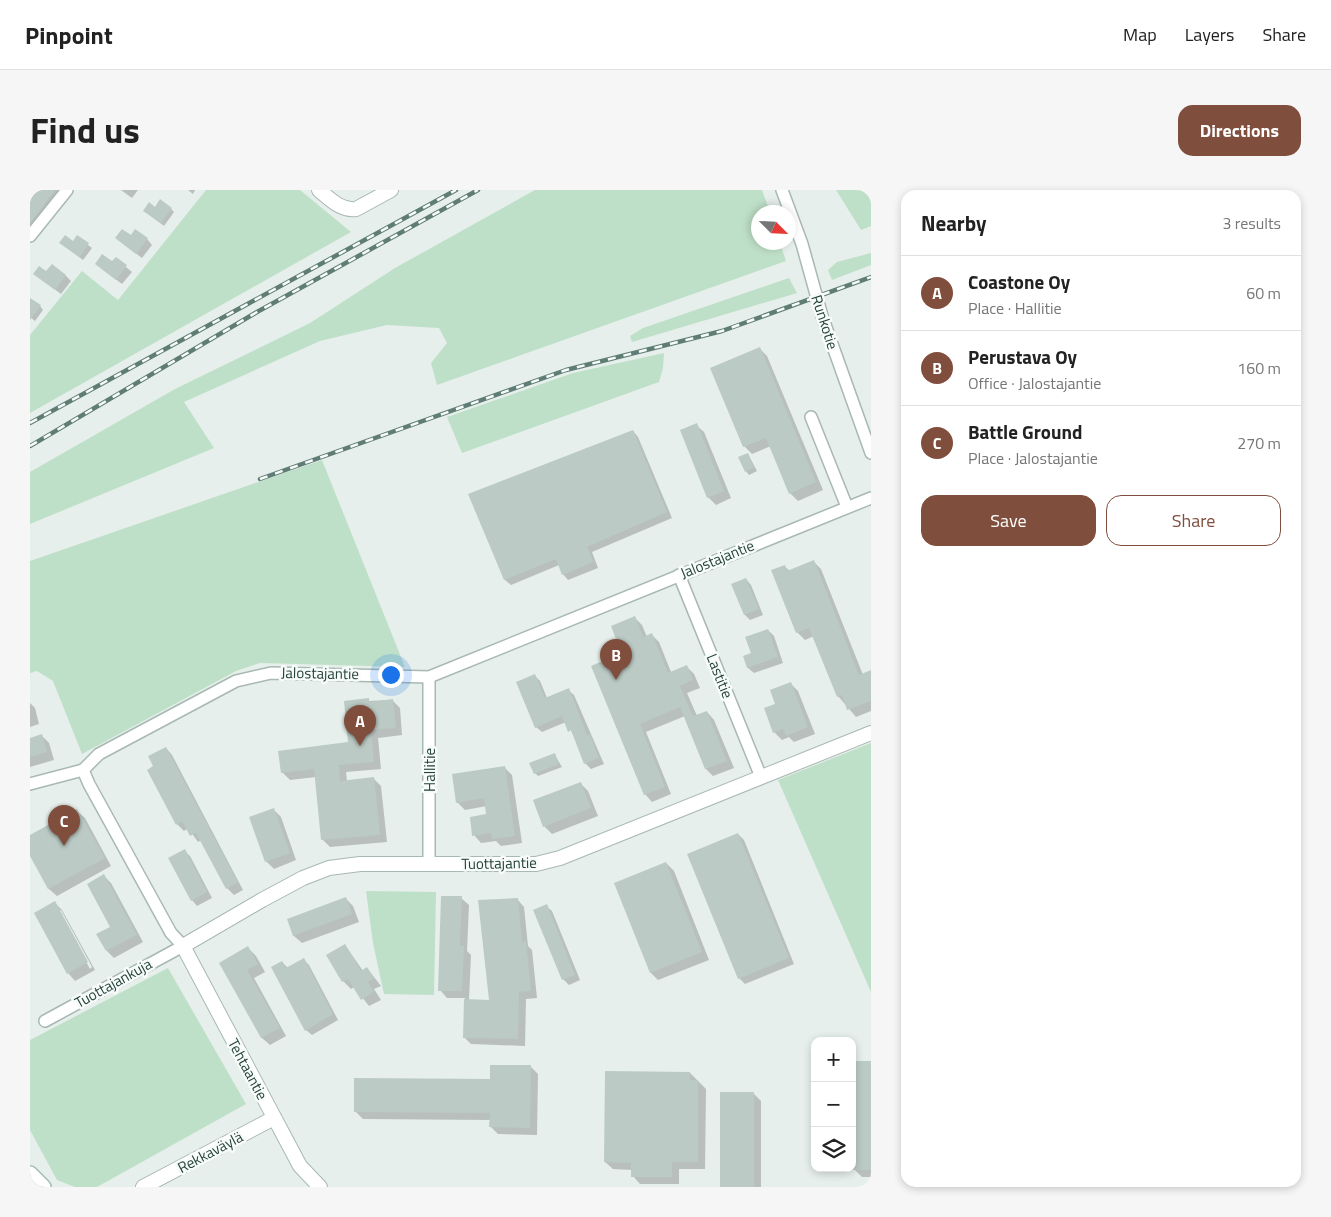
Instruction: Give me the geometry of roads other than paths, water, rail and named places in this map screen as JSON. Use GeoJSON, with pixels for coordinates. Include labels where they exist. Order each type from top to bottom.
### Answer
{"type":"FeatureCollection","features":[{"type":"Feature","properties":{"kind":"main road"},"geometry":{"type":"LineString","coordinates":[[30,1174],[43,1187]]}},
{"type":"Feature","properties":{"kind":"main road"},"geometry":{"type":"LineString","coordinates":[[30,1181],[32,1187]]}},
{"type":"Feature","properties":{"kind":"street"},"geometry":{"type":"LineString","coordinates":[[30,236],[67,190]]}},
{"type":"Feature","properties":{"kind":"street"},"geometry":{"type":"LineString","coordinates":[[319,190],[346,209],[356,210],[391,190]]}},
{"type":"Feature","properties":{"kind":"street","name":"Runkotie"},"geometry":{"type":"LineString","coordinates":[[782,190],[802,244],[822,316],[871,453]]}},
{"type":"Feature","properties":{"kind":"street"},"geometry":{"type":"LineString","coordinates":[[811,417],[847,507]]}},
{"type":"Feature","properties":{"kind":"street","name":"Jalostajantie"},"geometry":{"type":"LineString","coordinates":[[83,770],[99,754],[236,681],[271,673],[429,677],[871,498]]}},
{"type":"Feature","properties":{"kind":"street","name":"Lastitie"},"geometry":{"type":"LineString","coordinates":[[679,575],[762,777]]}},
{"type":"Feature","properties":{"kind":"street","name":"Hallitie"},"geometry":{"type":"LineString","coordinates":[[429,677],[429,863]]}},
{"type":"Feature","properties":{"kind":"street","name":"Tuottajantie"},"geometry":{"type":"LineString","coordinates":[[182,946],[303,878],[330,868],[360,864],[536,864],[560,858],[871,733]]}},
{"type":"Feature","properties":{"kind":"street"},"geometry":{"type":"LineString","coordinates":[[30,784],[83,770],[171,933],[182,946]]}},
{"type":"Feature","properties":{"kind":"street","name":"Tuottajankuja"},"geometry":{"type":"LineString","coordinates":[[44,1021],[182,946]]}},
{"type":"Feature","properties":{"kind":"street","name":"Tehtaantie"},"geometry":{"type":"LineString","coordinates":[[182,946],[300,1166],[320,1187]]}},
{"type":"Feature","properties":{"kind":"street","name":"Rekkaväylä"},"geometry":{"type":"LineString","coordinates":[[145,1187],[274,1118]]}},
{"type":"Feature","properties":{"kind":"railway"},"geometry":{"type":"LineString","coordinates":[[30,423],[456,190]]}},
{"type":"Feature","properties":{"kind":"railway"},"geometry":{"type":"LineString","coordinates":[[30,446],[257,312],[478,190]]}},
{"type":"Feature","properties":{"kind":"railway"},"geometry":{"type":"LineString","coordinates":[[260,479],[566,370],[722,331],[871,277]]}},
{"type":"Feature","properties":{"kind":"place","name":"Perustava Oy"},"geometry":{"type":"Point","coordinates":[616,680]}},
{"type":"Feature","properties":{"kind":"place","name":"Coastone Oy"},"geometry":{"type":"Point","coordinates":[360,746]}},
{"type":"Feature","properties":{"kind":"place","name":"Battle Ground"},"geometry":{"type":"Point","coordinates":[64,846]}}]}
